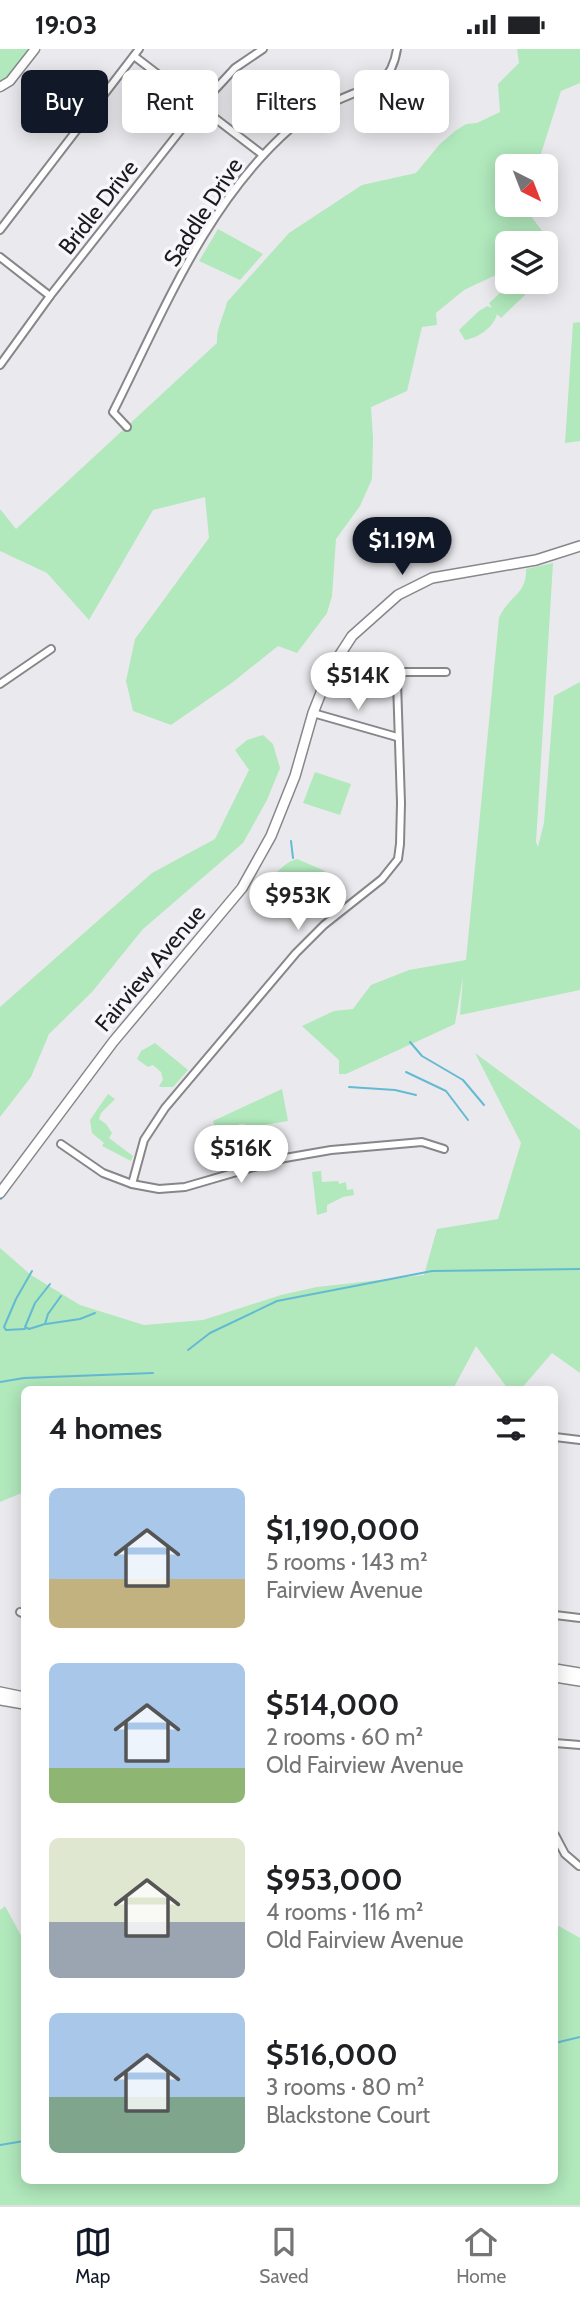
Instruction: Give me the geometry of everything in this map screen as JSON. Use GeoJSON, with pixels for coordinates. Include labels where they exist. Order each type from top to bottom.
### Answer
{"type":"FeatureCollection","features":[{"type":"Feature","properties":{"kind":"main road","name":"Fairview Avenue"},"geometry":{"type":"LineString","coordinates":[[0,1193],[113,1042],[242,888],[271,836],[295,776],[313,713],[330,670],[352,636],[398,595],[432,578],[536,560],[580,546]]}},
{"type":"Feature","properties":{"kind":"main road"},"geometry":{"type":"LineString","coordinates":[[558,1669],[580,1673]]}},
{"type":"Feature","properties":{"kind":"main road"},"geometry":{"type":"LineString","coordinates":[[558,1677],[580,1681]]}},
{"type":"Feature","properties":{"kind":"main road"},"geometry":{"type":"LineString","coordinates":[[0,1692],[21,1696]]}},
{"type":"Feature","properties":{"kind":"main road"},"geometry":{"type":"LineString","coordinates":[[0,1700],[21,1704]]}},
{"type":"Feature","properties":{"kind":"street"},"geometry":{"type":"LineString","coordinates":[[0,87],[10,81],[36,49]]}},
{"type":"Feature","properties":{"kind":"street"},"geometry":{"type":"LineString","coordinates":[[0,230],[139,49]]}},
{"type":"Feature","properties":{"kind":"street","name":"Bridle Drive"},"geometry":{"type":"LineString","coordinates":[[218,86],[235,68],[263,49]]}},
{"type":"Feature","properties":{"kind":"street","name":"Saddle Drive"},"geometry":{"type":"LineString","coordinates":[[127,427],[113,412],[195,249],[233,191],[262,155],[292,126],[318,108],[380,82],[395,64],[397,49]]}},
{"type":"Feature","properties":{"kind":"street"},"geometry":{"type":"LineString","coordinates":[[134,56],[152,70]]}},
{"type":"Feature","properties":{"kind":"street"},"geometry":{"type":"LineString","coordinates":[[218,121],[262,155]]}},
{"type":"Feature","properties":{"kind":"street","name":"Bridle Drive"},"geometry":{"type":"LineString","coordinates":[[0,365],[50,296],[179,133]]}},
{"type":"Feature","properties":{"kind":"street"},"geometry":{"type":"LineString","coordinates":[[0,257],[50,296]]}},
{"type":"Feature","properties":{"kind":"street"},"geometry":{"type":"LineString","coordinates":[[0,684],[51,649]]}},
{"type":"Feature","properties":{"kind":"street"},"geometry":{"type":"LineString","coordinates":[[132,1184],[144,1140],[164,1108],[296,953],[324,925],[382,879],[398,859],[401,803],[397,682],[403,672],[446,672]]}},
{"type":"Feature","properties":{"kind":"street"},"geometry":{"type":"LineString","coordinates":[[313,713],[397,737]]}},
{"type":"Feature","properties":{"kind":"street"},"geometry":{"type":"LineString","coordinates":[[61,1144],[103,1173],[132,1184],[159,1189],[185,1187],[285,1158],[331,1150],[422,1142],[444,1149]]}},
{"type":"Feature","properties":{"kind":"street"},"geometry":{"type":"LineString","coordinates":[[558,1437],[580,1440]]}},
{"type":"Feature","properties":{"kind":"street"},"geometry":{"type":"LineString","coordinates":[[558,1615],[580,1618]]}},
{"type":"Feature","properties":{"kind":"street"},"geometry":{"type":"LineString","coordinates":[[558,1743],[580,1745]]}},
{"type":"Feature","properties":{"kind":"street"},"geometry":{"type":"LineString","coordinates":[[558,1841],[565,1854],[579,1866]]}},
{"type":"Feature","properties":{"kind":"green space"},"geometry":{"type":"Polygon","coordinates":[[[0,49],[29,49],[7,78],[0,82],[0,49]]]}},
{"type":"Feature","properties":{"kind":"green space"},"geometry":{"type":"Polygon","coordinates":[[[517,49],[580,49],[580,83],[561,91],[541,154],[495,154],[495,217],[532,217],[542,231],[495,231],[495,275],[464,290],[436,313],[437,325],[422,327],[407,391],[371,407],[372,479],[360,506],[336,539],[332,596],[327,613],[297,653],[278,646],[233,682],[171,725],[133,711],[126,681],[135,639],[209,538],[205,497],[153,510],[89,620],[47,573],[0,551],[0,509],[16,529],[217,343],[227,302],[289,233],[362,185],[416,173],[440,144],[455,131],[466,124],[477,123],[500,112],[498,84],[519,63],[517,49]]]}},
{"type":"Feature","properties":{"kind":"green space"},"geometry":{"type":"Polygon","coordinates":[[[218,229],[263,254],[240,280],[199,261],[218,229]]]}},
{"type":"Feature","properties":{"kind":"green space"},"geometry":{"type":"Polygon","coordinates":[[[499,294],[525,294],[501,318],[497,314],[485,331],[465,340],[459,330],[479,311],[487,306],[492,308],[489,303],[499,294]]]}},
{"type":"Feature","properties":{"kind":"green space"},"geometry":{"type":"Polygon","coordinates":[[[580,322],[580,441],[565,443],[573,323],[580,322]]]}},
{"type":"Feature","properties":{"kind":"green space"},"geometry":{"type":"Polygon","coordinates":[[[553,563],[536,842],[538,847],[544,823],[554,696],[580,682],[580,990],[460,1015],[463,976],[455,1024],[346,1074],[339,1074],[339,1060],[302,1026],[334,1011],[353,1009],[371,985],[409,970],[466,960],[499,618],[523,585],[526,569],[553,563]]]}},
{"type":"Feature","properties":{"kind":"green space"},"geometry":{"type":"Polygon","coordinates":[[[263,735],[273,744],[280,768],[267,800],[243,843],[143,929],[92,992],[49,1034],[31,1077],[0,1117],[0,1007],[152,873],[215,839],[249,770],[235,750],[247,740],[263,735]]]}},
{"type":"Feature","properties":{"kind":"green space"},"geometry":{"type":"Polygon","coordinates":[[[315,772],[351,784],[340,815],[303,803],[315,772]]]}},
{"type":"Feature","properties":{"kind":"green space"},"geometry":{"type":"Polygon","coordinates":[[[297,859],[325,871],[319,884],[315,881],[311,886],[308,884],[302,893],[295,889],[285,896],[303,908],[298,915],[266,895],[277,873],[286,864],[297,859]]]}},
{"type":"Feature","properties":{"kind":"green space"},"geometry":{"type":"Polygon","coordinates":[[[155,1043],[188,1070],[173,1087],[159,1086],[163,1080],[161,1072],[153,1065],[148,1067],[137,1059],[141,1051],[155,1043]]]}},
{"type":"Feature","properties":{"kind":"green space"},"geometry":{"type":"Polygon","coordinates":[[[475,1053],[580,1130],[580,1373],[552,1353],[524,1386],[506,1386],[476,1346],[455,1386],[21,1386],[21,1493],[0,1502],[0,1248],[31,1275],[80,1305],[144,1325],[203,1320],[281,1295],[317,1287],[424,1275],[437,1229],[498,1219],[521,1143],[475,1053]]]}},
{"type":"Feature","properties":{"kind":"green space"},"geometry":{"type":"Polygon","coordinates":[[[282,1089],[288,1121],[252,1127],[252,1130],[245,1124],[239,1124],[232,1145],[234,1153],[223,1156],[213,1121],[282,1089]]]}},
{"type":"Feature","properties":{"kind":"green space"},"geometry":{"type":"Polygon","coordinates":[[[108,1094],[115,1099],[101,1113],[99,1119],[112,1133],[109,1138],[133,1156],[131,1161],[102,1146],[104,1143],[92,1133],[90,1120],[108,1094]]]}},
{"type":"Feature","properties":{"kind":"green space"},"geometry":{"type":"Polygon","coordinates":[[[321,1171],[322,1182],[346,1182],[347,1190],[353,1189],[354,1195],[327,1205],[327,1212],[317,1215],[312,1172],[321,1171]]]}},
{"type":"Feature","properties":{"kind":"green space"},"geometry":{"type":"Polygon","coordinates":[[[5,1906],[21,1935],[21,2184],[558,2184],[558,1926],[580,1938],[580,2205],[0,2205],[0,1910],[5,1906]]]}},
{"type":"Feature","properties":{"kind":"waterway"},"geometry":{"type":"LineString","coordinates":[[278,830],[284,815]]}},
{"type":"Feature","properties":{"kind":"waterway"},"geometry":{"type":"LineString","coordinates":[[291,841],[293,858]]}},
{"type":"Feature","properties":{"kind":"waterway"},"geometry":{"type":"LineString","coordinates":[[254,876],[268,850]]}},
{"type":"Feature","properties":{"kind":"waterway"},"geometry":{"type":"LineString","coordinates":[[200,945],[230,909]]}},
{"type":"Feature","properties":{"kind":"waterway"},"geometry":{"type":"LineString","coordinates":[[410,1042],[422,1056],[463,1080],[484,1105]]}},
{"type":"Feature","properties":{"kind":"waterway"},"geometry":{"type":"LineString","coordinates":[[406,1072],[446,1091],[468,1120]]}},
{"type":"Feature","properties":{"kind":"waterway"},"geometry":{"type":"LineString","coordinates":[[349,1087],[395,1090],[416,1095]]}},
{"type":"Feature","properties":{"kind":"waterway"},"geometry":{"type":"LineString","coordinates":[[1,1199],[11,1186]]}},
{"type":"Feature","properties":{"kind":"waterway"},"geometry":{"type":"LineString","coordinates":[[188,1350],[210,1333],[277,1301],[432,1271],[580,1269]]}},
{"type":"Feature","properties":{"kind":"waterway"},"geometry":{"type":"LineString","coordinates":[[25,1329],[6,1330],[4,1327],[32,1271]]}},
{"type":"Feature","properties":{"kind":"waterway"},"geometry":{"type":"LineString","coordinates":[[50,1284],[35,1303],[25,1327],[29,1329],[45,1324],[48,1314],[61,1296]]}},
{"type":"Feature","properties":{"kind":"waterway"},"geometry":{"type":"LineString","coordinates":[[46,1324],[80,1319],[95,1313]]}},
{"type":"Feature","properties":{"kind":"waterway"},"geometry":{"type":"LineString","coordinates":[[0,1382],[24,1378],[153,1373]]}},
{"type":"Feature","properties":{"kind":"waterway"},"geometry":{"type":"LineString","coordinates":[[558,2042],[580,2037]]}},
{"type":"Feature","properties":{"kind":"waterway"},"geometry":{"type":"LineString","coordinates":[[0,2145],[21,2142]]}}]}
